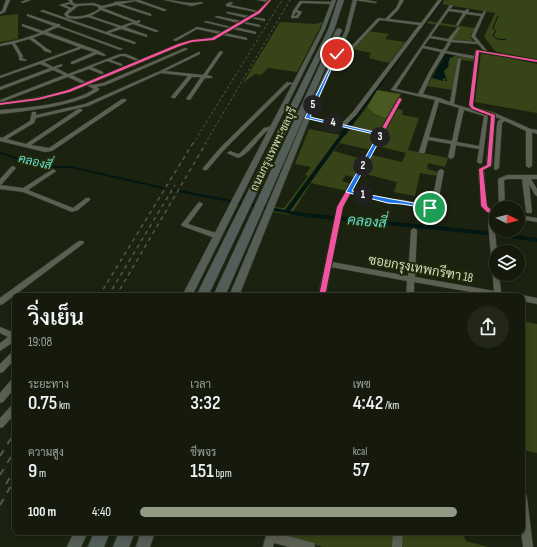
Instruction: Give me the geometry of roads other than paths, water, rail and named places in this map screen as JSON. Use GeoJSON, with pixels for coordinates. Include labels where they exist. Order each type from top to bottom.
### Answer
{"type":"FeatureCollection","features":[{"type":"Feature","properties":{"kind":"highway","name":"ถนนกรุงเทพฯ-ชลบุรี"},"geometry":{"type":"LineString","coordinates":[[220,293],[262,213],[262,199],[338,31],[348,0]]}},
{"type":"Feature","properties":{"kind":"highway","name":"ถนนกรุงเทพฯ-ชลบุรี"},"geometry":{"type":"LineString","coordinates":[[203,293],[331,30],[336,1]]}},
{"type":"Feature","properties":{"kind":"highway"},"geometry":{"type":"LineString","coordinates":[[96,547],[101,535]]}},
{"type":"Feature","properties":{"kind":"highway"},"geometry":{"type":"LineString","coordinates":[[121,547],[126,535]]}},
{"type":"Feature","properties":{"kind":"main road"},"geometry":{"type":"LineString","coordinates":[[235,293],[262,213],[272,202],[307,118],[347,31],[356,0]]}},
{"type":"Feature","properties":{"kind":"main road"},"geometry":{"type":"LineString","coordinates":[[188,293],[336,1]]}},
{"type":"Feature","properties":{"kind":"main road"},"geometry":{"type":"LineString","coordinates":[[74,547],[80,535]]}},
{"type":"Feature","properties":{"kind":"main road"},"geometry":{"type":"LineString","coordinates":[[143,547],[147,535]]}},
{"type":"Feature","properties":{"kind":"street"},"geometry":{"type":"LineString","coordinates":[[1,13],[8,0]]}},
{"type":"Feature","properties":{"kind":"street"},"geometry":{"type":"LineString","coordinates":[[23,2],[29,0]]}},
{"type":"Feature","properties":{"kind":"street"},"geometry":{"type":"LineString","coordinates":[[0,45],[13,43],[45,33],[70,19],[88,16],[109,2],[128,0]]}},
{"type":"Feature","properties":{"kind":"street"},"geometry":{"type":"LineString","coordinates":[[89,2],[102,6],[136,0],[165,10]]}},
{"type":"Feature","properties":{"kind":"street"},"geometry":{"type":"LineString","coordinates":[[166,0],[192,5],[201,3]]}},
{"type":"Feature","properties":{"kind":"street"},"geometry":{"type":"LineString","coordinates":[[258,0],[270,1]]}},
{"type":"Feature","properties":{"kind":"street"},"geometry":{"type":"LineString","coordinates":[[295,11],[300,3],[312,0],[336,1]]}},
{"type":"Feature","properties":{"kind":"street"},"geometry":{"type":"LineString","coordinates":[[356,0],[375,2]]}},
{"type":"Feature","properties":{"kind":"street"},"geometry":{"type":"LineString","coordinates":[[387,19],[397,10],[402,0]]}},
{"type":"Feature","properties":{"kind":"street"},"geometry":{"type":"LineString","coordinates":[[344,125],[354,114],[420,24],[440,0]]}},
{"type":"Feature","properties":{"kind":"street"},"geometry":{"type":"LineString","coordinates":[[73,7],[69,6],[69,1],[61,5],[73,7],[89,2],[97,4],[157,31]]}},
{"type":"Feature","properties":{"kind":"street"},"geometry":{"type":"LineString","coordinates":[[1,102],[58,94],[89,85],[140,61],[187,42],[213,39],[259,12],[270,1]]}},
{"type":"Feature","properties":{"kind":"street"},"geometry":{"type":"LineString","coordinates":[[115,3],[150,16]]}},
{"type":"Feature","properties":{"kind":"street"},"geometry":{"type":"LineString","coordinates":[[231,3],[227,5],[259,12]]}},
{"type":"Feature","properties":{"kind":"street"},"geometry":{"type":"LineString","coordinates":[[450,6],[429,37],[449,42],[477,43]]}},
{"type":"Feature","properties":{"kind":"street"},"geometry":{"type":"LineString","coordinates":[[70,19],[66,14],[73,7]]}},
{"type":"Feature","properties":{"kind":"street"},"geometry":{"type":"LineString","coordinates":[[420,95],[430,74],[445,51],[468,8]]}},
{"type":"Feature","properties":{"kind":"street"},"geometry":{"type":"LineString","coordinates":[[448,10],[484,13],[473,34],[477,43],[485,51]]}},
{"type":"Feature","properties":{"kind":"street"},"geometry":{"type":"LineString","coordinates":[[42,11],[70,19],[134,43]]}},
{"type":"Feature","properties":{"kind":"street"},"geometry":{"type":"LineString","coordinates":[[228,13],[264,20]]}},
{"type":"Feature","properties":{"kind":"street"},"geometry":{"type":"LineString","coordinates":[[28,16],[121,49]]}},
{"type":"Feature","properties":{"kind":"street"},"geometry":{"type":"LineString","coordinates":[[88,16],[146,36]]}},
{"type":"Feature","properties":{"kind":"street"},"geometry":{"type":"LineString","coordinates":[[217,17],[259,26]]}},
{"type":"Feature","properties":{"kind":"street"},"geometry":{"type":"LineString","coordinates":[[337,54],[347,53],[379,18],[420,24]]}},
{"type":"Feature","properties":{"kind":"street"},"geometry":{"type":"LineString","coordinates":[[86,40],[136,22]]}},
{"type":"Feature","properties":{"kind":"street"},"geometry":{"type":"LineString","coordinates":[[206,22],[254,33]]}},
{"type":"Feature","properties":{"kind":"street"},"geometry":{"type":"LineString","coordinates":[[22,24],[104,55]]}},
{"type":"Feature","properties":{"kind":"street"},"geometry":{"type":"LineString","coordinates":[[175,40],[197,28],[246,40]]}},
{"type":"Feature","properties":{"kind":"street"},"geometry":{"type":"LineString","coordinates":[[186,34],[205,39]]}},
{"type":"Feature","properties":{"kind":"street"},"geometry":{"type":"LineString","coordinates":[[30,38],[43,47]]}},
{"type":"Feature","properties":{"kind":"street"},"geometry":{"type":"LineString","coordinates":[[428,38],[393,90],[438,99],[484,114],[486,116],[480,162]]}},
{"type":"Feature","properties":{"kind":"street"},"geometry":{"type":"LineString","coordinates":[[0,77],[78,46],[81,42]]}},
{"type":"Feature","properties":{"kind":"street"},"geometry":{"type":"LineString","coordinates":[[13,43],[21,56]]}},
{"type":"Feature","properties":{"kind":"street"},"geometry":{"type":"LineString","coordinates":[[422,47],[445,51],[460,56],[477,56]]}},
{"type":"Feature","properties":{"kind":"street"},"geometry":{"type":"LineString","coordinates":[[89,85],[104,84],[186,49]]}},
{"type":"Feature","properties":{"kind":"street"},"geometry":{"type":"LineString","coordinates":[[537,62],[478,50],[471,105],[474,108],[537,132]]}},
{"type":"Feature","properties":{"kind":"street"},"geometry":{"type":"LineString","coordinates":[[85,57],[98,52]]}},
{"type":"Feature","properties":{"kind":"street"},"geometry":{"type":"LineString","coordinates":[[188,99],[221,52]]}},
{"type":"Feature","properties":{"kind":"street"},"geometry":{"type":"LineString","coordinates":[[34,118],[86,105],[199,53]]}},
{"type":"Feature","properties":{"kind":"street"},"geometry":{"type":"LineString","coordinates":[[1,102],[123,54],[140,61]]}},
{"type":"Feature","properties":{"kind":"street"},"geometry":{"type":"LineString","coordinates":[[452,104],[460,56]]}},
{"type":"Feature","properties":{"kind":"street"},"geometry":{"type":"LineString","coordinates":[[107,60],[121,65]]}},
{"type":"Feature","properties":{"kind":"street"},"geometry":{"type":"LineString","coordinates":[[0,112],[34,109],[71,100],[97,89],[40,62]]}},
{"type":"Feature","properties":{"kind":"street"},"geometry":{"type":"LineString","coordinates":[[0,89],[61,65]]}},
{"type":"Feature","properties":{"kind":"street"},"geometry":{"type":"LineString","coordinates":[[88,67],[102,73]]}},
{"type":"Feature","properties":{"kind":"street"},"geometry":{"type":"LineString","coordinates":[[160,72],[211,76]]}},
{"type":"Feature","properties":{"kind":"street"},"geometry":{"type":"LineString","coordinates":[[173,97],[190,76],[189,74]]}},
{"type":"Feature","properties":{"kind":"street"},"geometry":{"type":"LineString","coordinates":[[205,170],[222,149],[289,83],[295,84]]}},
{"type":"Feature","properties":{"kind":"street"},"geometry":{"type":"LineString","coordinates":[[1,139],[30,123],[34,118],[34,109],[29,99],[21,94]]}},
{"type":"Feature","properties":{"kind":"street"},"geometry":{"type":"LineString","coordinates":[[323,293],[340,207],[400,99]]}},
{"type":"Feature","properties":{"kind":"street"},"geometry":{"type":"LineString","coordinates":[[422,152],[438,99]]}},
{"type":"Feature","properties":{"kind":"street"},"geometry":{"type":"LineString","coordinates":[[1,139],[26,146],[50,150],[124,100]]}},
{"type":"Feature","properties":{"kind":"street"},"geometry":{"type":"LineString","coordinates":[[451,157],[462,107]]}},
{"type":"Feature","properties":{"kind":"street"},"geometry":{"type":"LineString","coordinates":[[26,146],[80,110]]}},
{"type":"Feature","properties":{"kind":"street"},"geometry":{"type":"LineString","coordinates":[[489,211],[484,206],[481,169],[489,166],[493,114]]}},
{"type":"Feature","properties":{"kind":"street"},"geometry":{"type":"LineString","coordinates":[[307,118],[381,134]]}},
{"type":"Feature","properties":{"kind":"street"},"geometry":{"type":"LineString","coordinates":[[496,168],[499,125],[500,122],[505,119]]}},
{"type":"Feature","properties":{"kind":"street"},"geometry":{"type":"LineString","coordinates":[[230,153],[238,156],[242,154],[266,129],[273,127]]}},
{"type":"Feature","properties":{"kind":"street"},"geometry":{"type":"LineString","coordinates":[[529,130],[529,166]]}},
{"type":"Feature","properties":{"kind":"street"},"geometry":{"type":"LineString","coordinates":[[427,138],[482,148]]}},
{"type":"Feature","properties":{"kind":"street"},"geometry":{"type":"LineString","coordinates":[[0,183],[13,168]]}},
{"type":"Feature","properties":{"kind":"street"},"geometry":{"type":"LineString","coordinates":[[24,190],[53,171]]}},
{"type":"Feature","properties":{"kind":"street"},"geometry":{"type":"LineString","coordinates":[[349,192],[388,201],[402,202],[432,208],[441,172]]}},
{"type":"Feature","properties":{"kind":"street"},"geometry":{"type":"LineString","coordinates":[[502,201],[501,179],[507,177],[537,177]]}},
{"type":"Feature","properties":{"kind":"street"},"geometry":{"type":"LineString","coordinates":[[526,178],[537,194]]}},
{"type":"Feature","properties":{"kind":"street"},"geometry":{"type":"LineString","coordinates":[[526,178],[529,212]]}},
{"type":"Feature","properties":{"kind":"street"},"geometry":{"type":"LineString","coordinates":[[0,187],[24,190],[72,210],[76,209],[88,199]]}},
{"type":"Feature","properties":{"kind":"street"},"geometry":{"type":"LineString","coordinates":[[200,204],[184,225],[217,236]]}},
{"type":"Feature","properties":{"kind":"street"},"geometry":{"type":"LineString","coordinates":[[525,218],[537,220]]}},
{"type":"Feature","properties":{"kind":"street"},"geometry":{"type":"LineString","coordinates":[[410,293],[414,230]]}},
{"type":"Feature","properties":{"kind":"street"},"geometry":{"type":"LineString","coordinates":[[492,237],[498,293]]}},
{"type":"Feature","properties":{"kind":"street"},"geometry":{"type":"LineString","coordinates":[[12,293],[81,243]]}},
{"type":"Feature","properties":{"kind":"street","name":"ซอยกรุงเทพกรีฑา 18"},"geometry":{"type":"LineString","coordinates":[[329,264],[487,293]]}},
{"type":"Feature","properties":{"kind":"street"},"geometry":{"type":"LineString","coordinates":[[0,302],[12,293]]}},
{"type":"Feature","properties":{"kind":"street"},"geometry":{"type":"LineString","coordinates":[[525,299],[537,301]]}},
{"type":"Feature","properties":{"kind":"street"},"geometry":{"type":"LineString","coordinates":[[0,330],[12,335]]}},
{"type":"Feature","properties":{"kind":"street"},"geometry":{"type":"LineString","coordinates":[[0,348],[12,338]]}},
{"type":"Feature","properties":{"kind":"street"},"geometry":{"type":"LineString","coordinates":[[0,369],[12,357]]}},
{"type":"Feature","properties":{"kind":"street"},"geometry":{"type":"LineString","coordinates":[[0,399],[12,385]]}},
{"type":"Feature","properties":{"kind":"street"},"geometry":{"type":"LineString","coordinates":[[0,424],[12,411]]}},
{"type":"Feature","properties":{"kind":"street"},"geometry":{"type":"LineString","coordinates":[[525,522],[528,547]]}},
{"type":"Feature","properties":{"kind":"street"},"geometry":{"type":"LineString","coordinates":[[397,547],[398,535]]}},
{"type":"Feature","properties":{"kind":"street"},"geometry":{"type":"LineString","coordinates":[[270,538],[310,547]]}},
{"type":"Feature","properties":{"kind":"waterway"},"geometry":{"type":"LineString","coordinates":[[286,211],[415,35],[443,0]]}},
{"type":"Feature","properties":{"kind":"waterway"},"geometry":{"type":"LineString","coordinates":[[495,30],[493,28],[498,16]]}},
{"type":"Feature","properties":{"kind":"waterway"},"geometry":{"type":"LineString","coordinates":[[496,31],[493,35],[495,38],[506,39]]}},
{"type":"Feature","properties":{"kind":"waterway","name":"คลองสี่"},"geometry":{"type":"LineString","coordinates":[[0,153],[46,167],[71,167],[163,188]]}},
{"type":"Feature","properties":{"kind":"waterway","name":"คลองสี่"},"geometry":{"type":"LineString","coordinates":[[175,190],[286,211]]}},
{"type":"Feature","properties":{"kind":"waterway","name":"คลองสี่"},"geometry":{"type":"LineString","coordinates":[[286,211],[305,215],[497,234],[537,240]]}},
{"type":"Feature","properties":{"kind":"railway"},"geometry":{"type":"LineString","coordinates":[[193,144],[282,0]]}},
{"type":"Feature","properties":{"kind":"railway"},"geometry":{"type":"LineString","coordinates":[[205,144],[290,0]]}},
{"type":"Feature","properties":{"kind":"railway"},"geometry":{"type":"LineString","coordinates":[[101,293],[193,143]]}},
{"type":"Feature","properties":{"kind":"railway"},"geometry":{"type":"LineString","coordinates":[[118,293],[206,143]]}},
{"type":"Feature","properties":{"kind":"railway"},"geometry":{"type":"LineString","coordinates":[[110,293],[175,185]]}},
{"type":"Feature","properties":{"kind":"railway"},"geometry":{"type":"LineString","coordinates":[[0,456],[12,437]]}},
{"type":"Feature","properties":{"kind":"railway"},"geometry":{"type":"LineString","coordinates":[[0,475],[12,455]]}},
{"type":"Feature","properties":{"kind":"railway"},"geometry":{"type":"LineString","coordinates":[[6,484],[12,474]]}},
{"type":"Feature","properties":{"kind":"railway"},"geometry":{"type":"LineString","coordinates":[[0,505],[12,484]]}}]}
